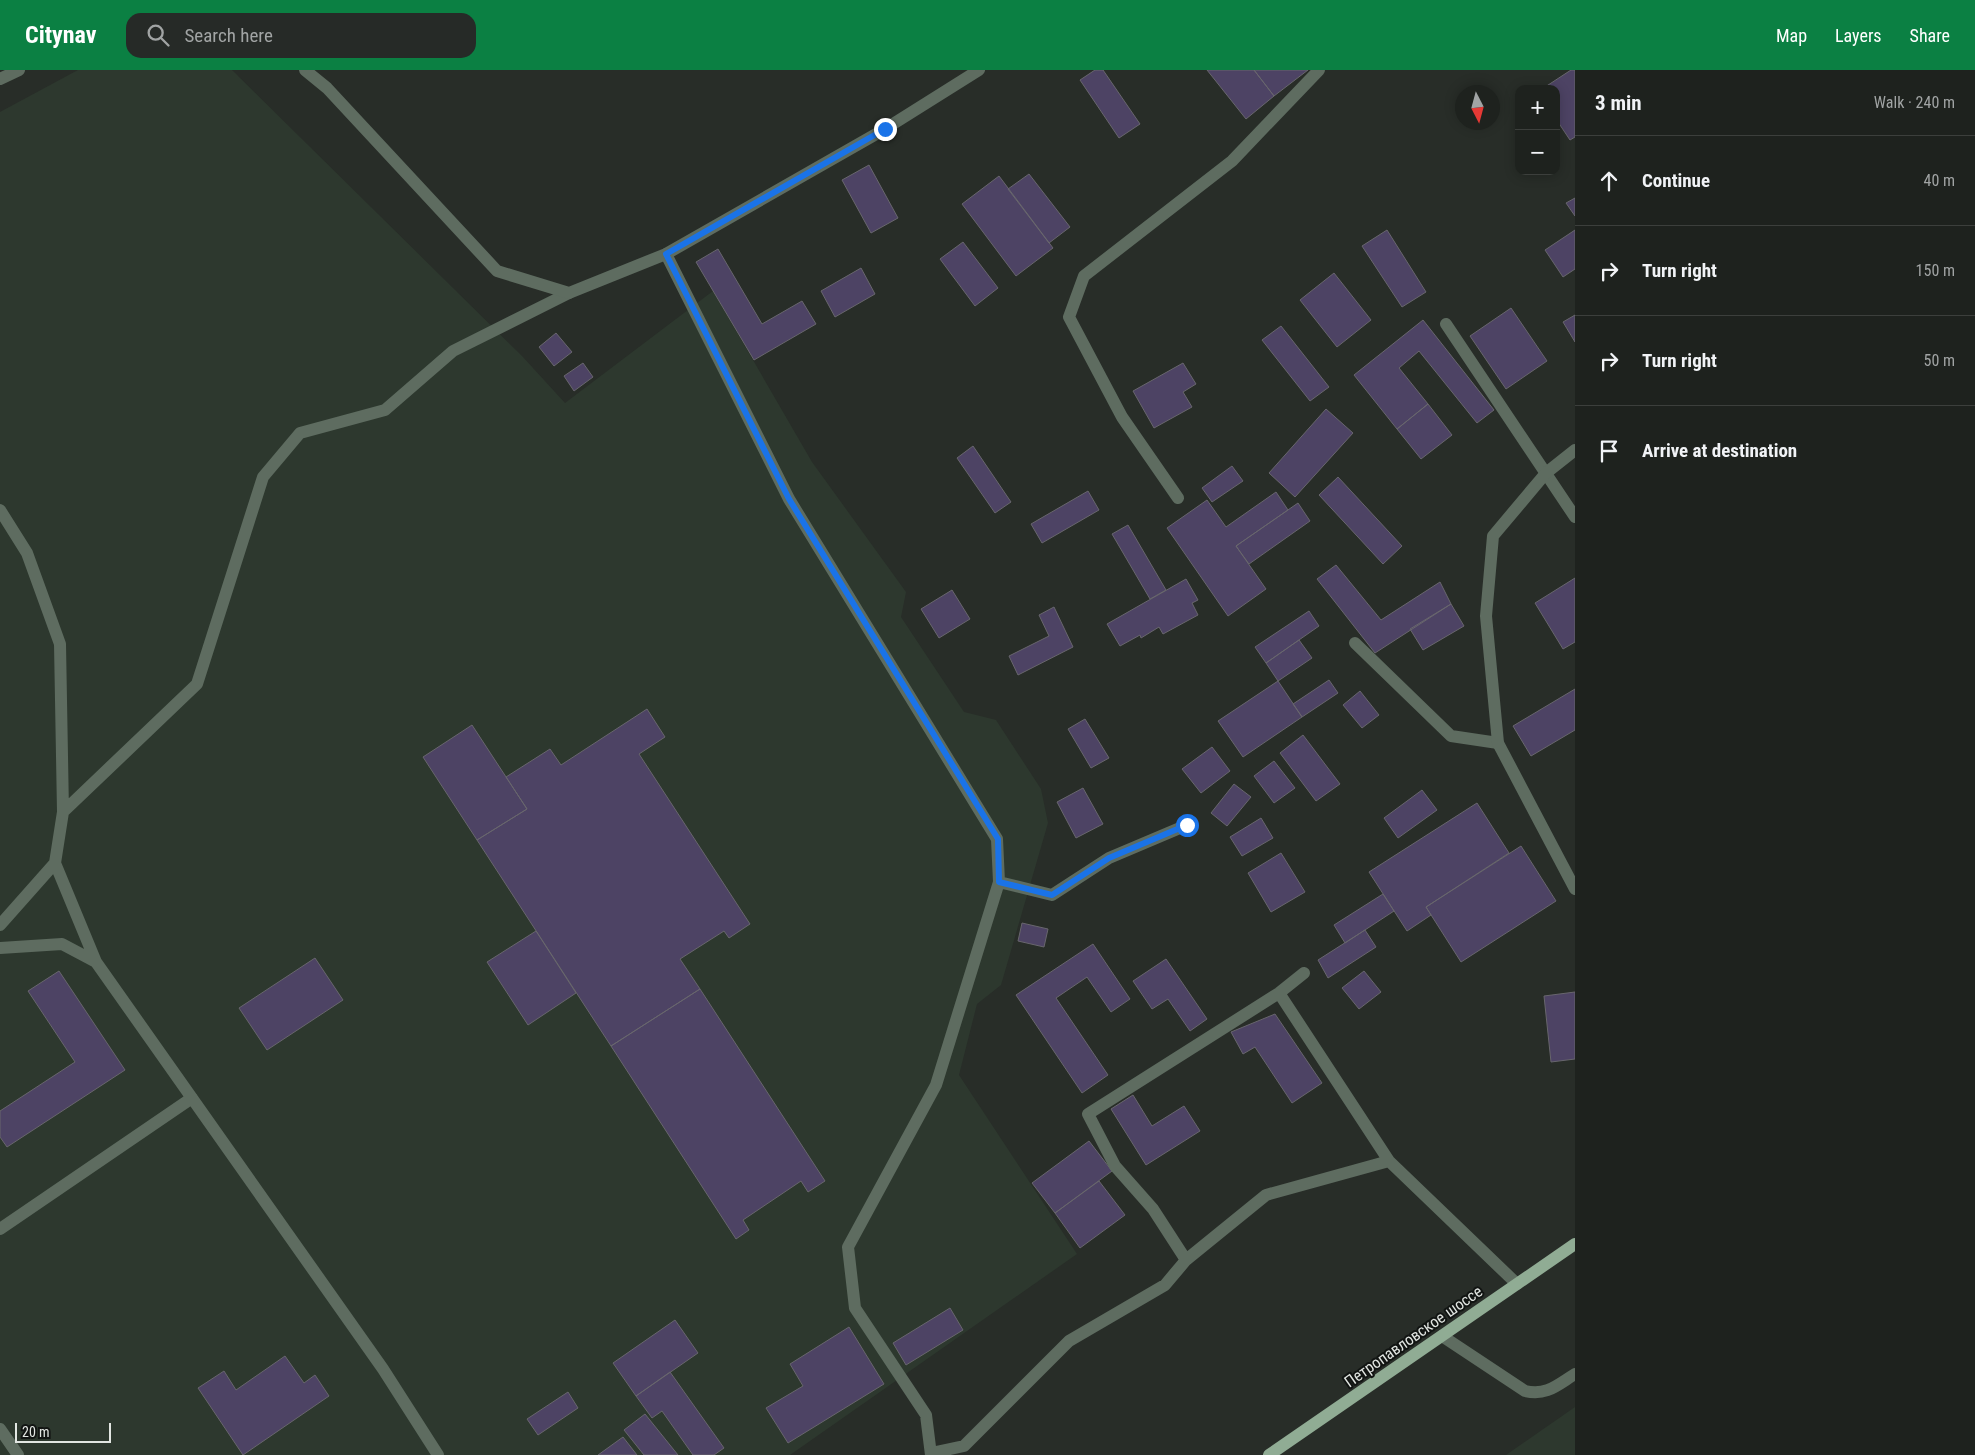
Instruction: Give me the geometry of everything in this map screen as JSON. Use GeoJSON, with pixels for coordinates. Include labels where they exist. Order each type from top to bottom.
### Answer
{"type":"FeatureCollection","features":[{"type":"Feature","properties":{"kind":"main road","name":"Петропавловское шоссе"},"geometry":{"type":"LineString","coordinates":[[1269,1455],[1575,1244]]}},
{"type":"Feature","properties":{"kind":"street"},"geometry":{"type":"LineString","coordinates":[[0,79],[19,70]]}},
{"type":"Feature","properties":{"kind":"street"},"geometry":{"type":"LineString","coordinates":[[305,70],[327,88],[497,271],[569,293]]}},
{"type":"Feature","properties":{"kind":"street"},"geometry":{"type":"LineString","coordinates":[[63,812],[197,684],[262,477],[300,433],[384,410],[453,351],[569,293],[666,254],[885,129],[979,70]]}},
{"type":"Feature","properties":{"kind":"street"},"geometry":{"type":"LineString","coordinates":[[1178,498],[1122,417],[1069,317],[1084,276],[1232,161],[1319,70]]}},
{"type":"Feature","properties":{"kind":"street"},"geometry":{"type":"LineString","coordinates":[[666,254],[789,499],[998,839],[999,882],[936,1085],[848,1247],[855,1308],[926,1415],[931,1454],[964,1446],[1069,1341],[1165,1285],[1186,1260],[1266,1195],[1389,1161]]}},
{"type":"Feature","properties":{"kind":"street"},"geometry":{"type":"LineString","coordinates":[[1446,324],[1575,517]]}},
{"type":"Feature","properties":{"kind":"street"},"geometry":{"type":"LineString","coordinates":[[1575,450],[1546,473],[1493,536],[1486,616],[1498,743],[1575,889]]}},
{"type":"Feature","properties":{"kind":"street"},"geometry":{"type":"LineString","coordinates":[[0,510],[27,553],[60,644],[63,812],[55,863],[96,962],[383,1370],[438,1455]]}},
{"type":"Feature","properties":{"kind":"street"},"geometry":{"type":"LineString","coordinates":[[1355,643],[1451,736],[1498,743]]}},
{"type":"Feature","properties":{"kind":"street"},"geometry":{"type":"LineString","coordinates":[[999,882],[1052,895],[1109,858],[1187,825]]}},
{"type":"Feature","properties":{"kind":"street"},"geometry":{"type":"LineString","coordinates":[[0,925],[55,863]]}},
{"type":"Feature","properties":{"kind":"street"},"geometry":{"type":"LineString","coordinates":[[0,948],[62,944],[96,962]]}},
{"type":"Feature","properties":{"kind":"street"},"geometry":{"type":"LineString","coordinates":[[1186,1260],[1153,1209],[1115,1166],[1088,1114],[1279,993],[1304,973]]}},
{"type":"Feature","properties":{"kind":"street"},"geometry":{"type":"LineString","coordinates":[[1279,993],[1389,1161],[1517,1284]]}},
{"type":"Feature","properties":{"kind":"street"},"geometry":{"type":"LineString","coordinates":[[0,1229],[192,1098]]}},
{"type":"Feature","properties":{"kind":"street"},"geometry":{"type":"LineString","coordinates":[[1442,1336],[1525,1391],[1537,1394],[1548,1391],[1575,1374]]}},
{"type":"Feature","properties":{"kind":"street"},"geometry":{"type":"LineString","coordinates":[[0,1429],[18,1455]]}},
{"type":"Feature","properties":{"kind":"shaded area"},"geometry":{"type":"Polygon","coordinates":[[[78,70],[232,70],[522,356],[565,403],[713,291],[812,462],[906,592],[901,617],[964,712],[996,720],[1041,789],[1048,823],[1001,985],[977,1004],[959,1075],[1077,1254],[790,1455],[0,1455],[0,112],[78,70]]]}},
{"type":"Feature","properties":{"kind":"shaded area"},"geometry":{"type":"Polygon","coordinates":[[[1575,1407],[1575,1455],[1506,1455],[1575,1407]]]}},
{"type":"Feature","properties":{"kind":"building"},"geometry":{"type":"Polygon","coordinates":[[[1095,70],[1103,70],[1140,124],[1119,138],[1080,80],[1095,70]]]}},
{"type":"Feature","properties":{"kind":"building"},"geometry":{"type":"Polygon","coordinates":[[[1207,70],[1254,70],[1274,96],[1246,119],[1207,70]]]}},
{"type":"Feature","properties":{"kind":"building"},"geometry":{"type":"Polygon","coordinates":[[[1254,70],[1308,70],[1274,96],[1254,70]]]}},
{"type":"Feature","properties":{"kind":"building"},"geometry":{"type":"Polygon","coordinates":[[[1571,70],[1575,70],[1575,137],[1570,140],[1560,125],[1560,85],[1548,85],[1571,70]]]}},
{"type":"Feature","properties":{"kind":"building"},"geometry":{"type":"Polygon","coordinates":[[[869,165],[898,218],[871,233],[842,180],[869,165]]]}},
{"type":"Feature","properties":{"kind":"building"},"geometry":{"type":"Polygon","coordinates":[[[1029,174],[1070,227],[1049,243],[1008,189],[1029,174]]]}},
{"type":"Feature","properties":{"kind":"building"},"geometry":{"type":"Polygon","coordinates":[[[999,176],[1053,248],[1016,276],[962,204],[999,176]]]}},
{"type":"Feature","properties":{"kind":"building"},"geometry":{"type":"Polygon","coordinates":[[[1575,198],[1575,216],[1566,203],[1575,198]]]}},
{"type":"Feature","properties":{"kind":"building"},"geometry":{"type":"Polygon","coordinates":[[[1387,230],[1426,292],[1402,307],[1362,246],[1387,230]]]}},
{"type":"Feature","properties":{"kind":"building"},"geometry":{"type":"Polygon","coordinates":[[[1575,230],[1575,269],[1563,277],[1545,250],[1575,230]]]}},
{"type":"Feature","properties":{"kind":"building"},"geometry":{"type":"Polygon","coordinates":[[[963,242],[998,288],[975,306],[940,259],[963,242]]]}},
{"type":"Feature","properties":{"kind":"building"},"geometry":{"type":"Polygon","coordinates":[[[718,249],[762,324],[802,301],[816,324],[754,360],[696,262],[718,249]]]}},
{"type":"Feature","properties":{"kind":"building"},"geometry":{"type":"Polygon","coordinates":[[[861,268],[875,294],[835,317],[821,291],[861,268]]]}},
{"type":"Feature","properties":{"kind":"building"},"geometry":{"type":"Polygon","coordinates":[[[1334,273],[1371,320],[1337,347],[1300,300],[1334,273]]]}},
{"type":"Feature","properties":{"kind":"building"},"geometry":{"type":"Polygon","coordinates":[[[1511,308],[1547,361],[1506,389],[1470,336],[1511,308]]]}},
{"type":"Feature","properties":{"kind":"building"},"geometry":{"type":"Polygon","coordinates":[[[1575,315],[1575,342],[1563,322],[1575,315]]]}},
{"type":"Feature","properties":{"kind":"building"},"geometry":{"type":"Polygon","coordinates":[[[1423,320],[1494,410],[1477,423],[1419,351],[1399,368],[1428,404],[1397,429],[1354,375],[1423,320]]]}},
{"type":"Feature","properties":{"kind":"building"},"geometry":{"type":"Polygon","coordinates":[[[1281,326],[1329,387],[1310,401],[1262,340],[1281,326]]]}},
{"type":"Feature","properties":{"kind":"building"},"geometry":{"type":"Polygon","coordinates":[[[556,333],[572,352],[554,366],[539,347],[556,333]]]}},
{"type":"Feature","properties":{"kind":"building"},"geometry":{"type":"Polygon","coordinates":[[[583,363],[593,377],[574,391],[564,376],[583,363]]]}},
{"type":"Feature","properties":{"kind":"building"},"geometry":{"type":"Polygon","coordinates":[[[1183,363],[1196,384],[1183,392],[1192,407],[1154,428],[1133,391],[1183,363]]]}},
{"type":"Feature","properties":{"kind":"building"},"geometry":{"type":"Polygon","coordinates":[[[1428,404],[1452,435],[1421,459],[1397,429],[1428,404]]]}},
{"type":"Feature","properties":{"kind":"building"},"geometry":{"type":"Polygon","coordinates":[[[1326,409],[1353,433],[1295,497],[1269,473],[1326,409]]]}},
{"type":"Feature","properties":{"kind":"building"},"geometry":{"type":"Polygon","coordinates":[[[973,446],[1011,502],[995,513],[957,458],[973,446]]]}},
{"type":"Feature","properties":{"kind":"building"},"geometry":{"type":"Polygon","coordinates":[[[1232,466],[1243,481],[1212,502],[1202,488],[1232,466]]]}},
{"type":"Feature","properties":{"kind":"building"},"geometry":{"type":"Polygon","coordinates":[[[1338,477],[1402,546],[1383,564],[1319,495],[1338,477]]]}},
{"type":"Feature","properties":{"kind":"building"},"geometry":{"type":"Polygon","coordinates":[[[1088,491],[1099,510],[1042,543],[1031,524],[1088,491]]]}},
{"type":"Feature","properties":{"kind":"building"},"geometry":{"type":"Polygon","coordinates":[[[1276,492],[1288,510],[1236,546],[1266,589],[1228,616],[1167,528],[1207,500],[1226,527],[1276,492]]]}},
{"type":"Feature","properties":{"kind":"building"},"geometry":{"type":"Polygon","coordinates":[[[1298,503],[1310,521],[1249,564],[1236,546],[1298,503]]]}},
{"type":"Feature","properties":{"kind":"building"},"geometry":{"type":"Polygon","coordinates":[[[1128,525],[1166,590],[1150,599],[1112,534],[1128,525]]]}},
{"type":"Feature","properties":{"kind":"building"},"geometry":{"type":"Polygon","coordinates":[[[1336,565],[1381,620],[1440,582],[1451,604],[1375,653],[1317,579],[1336,565]]]}},
{"type":"Feature","properties":{"kind":"building"},"geometry":{"type":"Polygon","coordinates":[[[1575,578],[1575,642],[1563,649],[1535,603],[1575,578]]]}},
{"type":"Feature","properties":{"kind":"building"},"geometry":{"type":"Polygon","coordinates":[[[1186,579],[1198,600],[1192,603],[1198,615],[1163,634],[1159,627],[1141,638],[1140,635],[1120,646],[1107,624],[1186,579]]]}},
{"type":"Feature","properties":{"kind":"building"},"geometry":{"type":"Polygon","coordinates":[[[952,590],[970,619],[939,638],[921,609],[952,590]]]}},
{"type":"Feature","properties":{"kind":"building"},"geometry":{"type":"Polygon","coordinates":[[[1451,604],[1464,626],[1423,650],[1410,629],[1451,604]]]}},
{"type":"Feature","properties":{"kind":"building"},"geometry":{"type":"Polygon","coordinates":[[[1054,607],[1073,647],[1018,675],[1009,656],[1049,636],[1039,615],[1054,607]]]}},
{"type":"Feature","properties":{"kind":"building"},"geometry":{"type":"Polygon","coordinates":[[[1309,611],[1319,626],[1266,663],[1255,647],[1309,611]]]}},
{"type":"Feature","properties":{"kind":"building"},"geometry":{"type":"Polygon","coordinates":[[[1299,640],[1312,658],[1278,681],[1266,663],[1299,640]]]}},
{"type":"Feature","properties":{"kind":"building"},"geometry":{"type":"Polygon","coordinates":[[[1329,680],[1338,693],[1302,717],[1293,704],[1329,680]]]}},
{"type":"Feature","properties":{"kind":"building"},"geometry":{"type":"Polygon","coordinates":[[[1278,681],[1302,717],[1243,757],[1218,721],[1278,681]]]}},
{"type":"Feature","properties":{"kind":"building"},"geometry":{"type":"Polygon","coordinates":[[[1575,689],[1575,730],[1531,756],[1513,726],[1575,689]]]}},
{"type":"Feature","properties":{"kind":"building"},"geometry":{"type":"Polygon","coordinates":[[[1360,691],[1379,715],[1362,728],[1343,705],[1360,691]]]}},
{"type":"Feature","properties":{"kind":"building"},"geometry":{"type":"Polygon","coordinates":[[[647,709],[665,737],[639,754],[750,924],[729,938],[724,931],[680,959],[700,989],[611,1046],[477,840],[527,809],[506,777],[550,749],[561,765],[647,709]]]}},
{"type":"Feature","properties":{"kind":"building"},"geometry":{"type":"Polygon","coordinates":[[[1085,719],[1109,758],[1091,768],[1068,729],[1085,719]]]}},
{"type":"Feature","properties":{"kind":"building"},"geometry":{"type":"Polygon","coordinates":[[[472,725],[527,809],[477,840],[423,757],[472,725]]]}},
{"type":"Feature","properties":{"kind":"building"},"geometry":{"type":"Polygon","coordinates":[[[1303,735],[1340,784],[1316,801],[1280,753],[1303,735]]]}},
{"type":"Feature","properties":{"kind":"building"},"geometry":{"type":"Polygon","coordinates":[[[1212,747],[1230,771],[1201,793],[1182,769],[1212,747]]]}},
{"type":"Feature","properties":{"kind":"building"},"geometry":{"type":"Polygon","coordinates":[[[1274,761],[1295,788],[1274,803],[1254,776],[1274,761]]]}},
{"type":"Feature","properties":{"kind":"building"},"geometry":{"type":"Polygon","coordinates":[[[1234,784],[1251,797],[1227,826],[1211,813],[1234,784]]]}},
{"type":"Feature","properties":{"kind":"building"},"geometry":{"type":"Polygon","coordinates":[[[1083,788],[1103,824],[1076,838],[1057,802],[1083,788]]]}},
{"type":"Feature","properties":{"kind":"building"},"geometry":{"type":"Polygon","coordinates":[[[1422,790],[1437,810],[1398,838],[1384,818],[1422,790]]]}},
{"type":"Feature","properties":{"kind":"building"},"geometry":{"type":"Polygon","coordinates":[[[1477,803],[1509,853],[1426,907],[1431,915],[1407,931],[1369,872],[1477,803]]]}},
{"type":"Feature","properties":{"kind":"building"},"geometry":{"type":"Polygon","coordinates":[[[1261,818],[1273,838],[1242,856],[1230,837],[1261,818]]]}},
{"type":"Feature","properties":{"kind":"building"},"geometry":{"type":"Polygon","coordinates":[[[1521,846],[1556,901],[1461,962],[1426,907],[1521,846]]]}},
{"type":"Feature","properties":{"kind":"building"},"geometry":{"type":"Polygon","coordinates":[[[1281,853],[1305,892],[1271,912],[1248,873],[1281,853]]]}},
{"type":"Feature","properties":{"kind":"building"},"geometry":{"type":"Polygon","coordinates":[[[1383,894],[1394,911],[1345,943],[1334,925],[1383,894]]]}},
{"type":"Feature","properties":{"kind":"building"},"geometry":{"type":"Polygon","coordinates":[[[1022,923],[1048,929],[1044,947],[1018,941],[1022,923]]]}},
{"type":"Feature","properties":{"kind":"building"},"geometry":{"type":"Polygon","coordinates":[[[1365,930],[1376,947],[1328,978],[1318,960],[1365,930]]]}},
{"type":"Feature","properties":{"kind":"building"},"geometry":{"type":"Polygon","coordinates":[[[536,931],[576,993],[528,1025],[487,962],[536,931]]]}},
{"type":"Feature","properties":{"kind":"building"},"geometry":{"type":"Polygon","coordinates":[[[1093,944],[1130,999],[1111,1012],[1087,977],[1056,998],[1108,1075],[1082,1093],[1016,995],[1093,944]]]}},
{"type":"Feature","properties":{"kind":"building"},"geometry":{"type":"Polygon","coordinates":[[[315,958],[343,1000],[267,1050],[239,1008],[315,958]]]}},
{"type":"Feature","properties":{"kind":"building"},"geometry":{"type":"Polygon","coordinates":[[[1166,959],[1207,1019],[1190,1031],[1168,999],[1152,1009],[1133,981],[1166,959]]]}},
{"type":"Feature","properties":{"kind":"building"},"geometry":{"type":"Polygon","coordinates":[[[59,971],[125,1070],[7,1147],[0,1137],[0,1111],[75,1062],[28,991],[59,971]]]}},
{"type":"Feature","properties":{"kind":"building"},"geometry":{"type":"Polygon","coordinates":[[[1364,971],[1381,992],[1359,1009],[1342,988],[1364,971]]]}},
{"type":"Feature","properties":{"kind":"building"},"geometry":{"type":"Polygon","coordinates":[[[700,989],[825,1181],[808,1192],[801,1181],[743,1220],[749,1230],[736,1239],[611,1046],[700,989]]]}},
{"type":"Feature","properties":{"kind":"building"},"geometry":{"type":"Polygon","coordinates":[[[1575,992],[1575,1059],[1551,1062],[1544,996],[1575,992]]]}},
{"type":"Feature","properties":{"kind":"building"},"geometry":{"type":"Polygon","coordinates":[[[1275,1014],[1322,1083],[1292,1103],[1255,1047],[1243,1054],[1231,1032],[1275,1014]]]}},
{"type":"Feature","properties":{"kind":"building"},"geometry":{"type":"Polygon","coordinates":[[[1133,1095],[1152,1126],[1184,1106],[1200,1131],[1146,1165],[1111,1109],[1133,1095]]]}},
{"type":"Feature","properties":{"kind":"building"},"geometry":{"type":"Polygon","coordinates":[[[1089,1141],[1112,1171],[1055,1213],[1032,1183],[1089,1141]]]}},
{"type":"Feature","properties":{"kind":"building"},"geometry":{"type":"Polygon","coordinates":[[[1099,1181],[1125,1215],[1080,1248],[1055,1213],[1099,1181]]]}},
{"type":"Feature","properties":{"kind":"building"},"geometry":{"type":"Polygon","coordinates":[[[950,1308],[963,1330],[906,1365],[893,1343],[950,1308]]]}},
{"type":"Feature","properties":{"kind":"building"},"geometry":{"type":"Polygon","coordinates":[[[675,1320],[698,1353],[636,1396],[613,1363],[675,1320]]]}},
{"type":"Feature","properties":{"kind":"building"},"geometry":{"type":"Polygon","coordinates":[[[849,1327],[884,1384],[788,1443],[766,1408],[803,1386],[790,1364],[849,1327]]]}},
{"type":"Feature","properties":{"kind":"building"},"geometry":{"type":"Polygon","coordinates":[[[285,1356],[304,1383],[315,1375],[329,1396],[243,1455],[198,1388],[224,1371],[236,1390],[285,1356]]]}},
{"type":"Feature","properties":{"kind":"building"},"geometry":{"type":"Polygon","coordinates":[[[670,1372],[724,1448],[714,1455],[693,1455],[662,1411],[652,1418],[636,1396],[670,1372]]]}},
{"type":"Feature","properties":{"kind":"building"},"geometry":{"type":"Polygon","coordinates":[[[568,1392],[578,1408],[538,1435],[527,1419],[568,1392]]]}},
{"type":"Feature","properties":{"kind":"building"},"geometry":{"type":"Polygon","coordinates":[[[645,1414],[678,1455],[644,1455],[624,1430],[645,1414]]]}},
{"type":"Feature","properties":{"kind":"building"},"geometry":{"type":"Polygon","coordinates":[[[623,1437],[637,1455],[598,1455],[623,1437]]]}},
{"type":"Feature","properties":{"kind":"route"},"geometry":{"type":"LineString","coordinates":[[885,129],[666,254],[789,499],[998,839],[999,882],[1052,895],[1109,858],[1187,825]]}}]}
